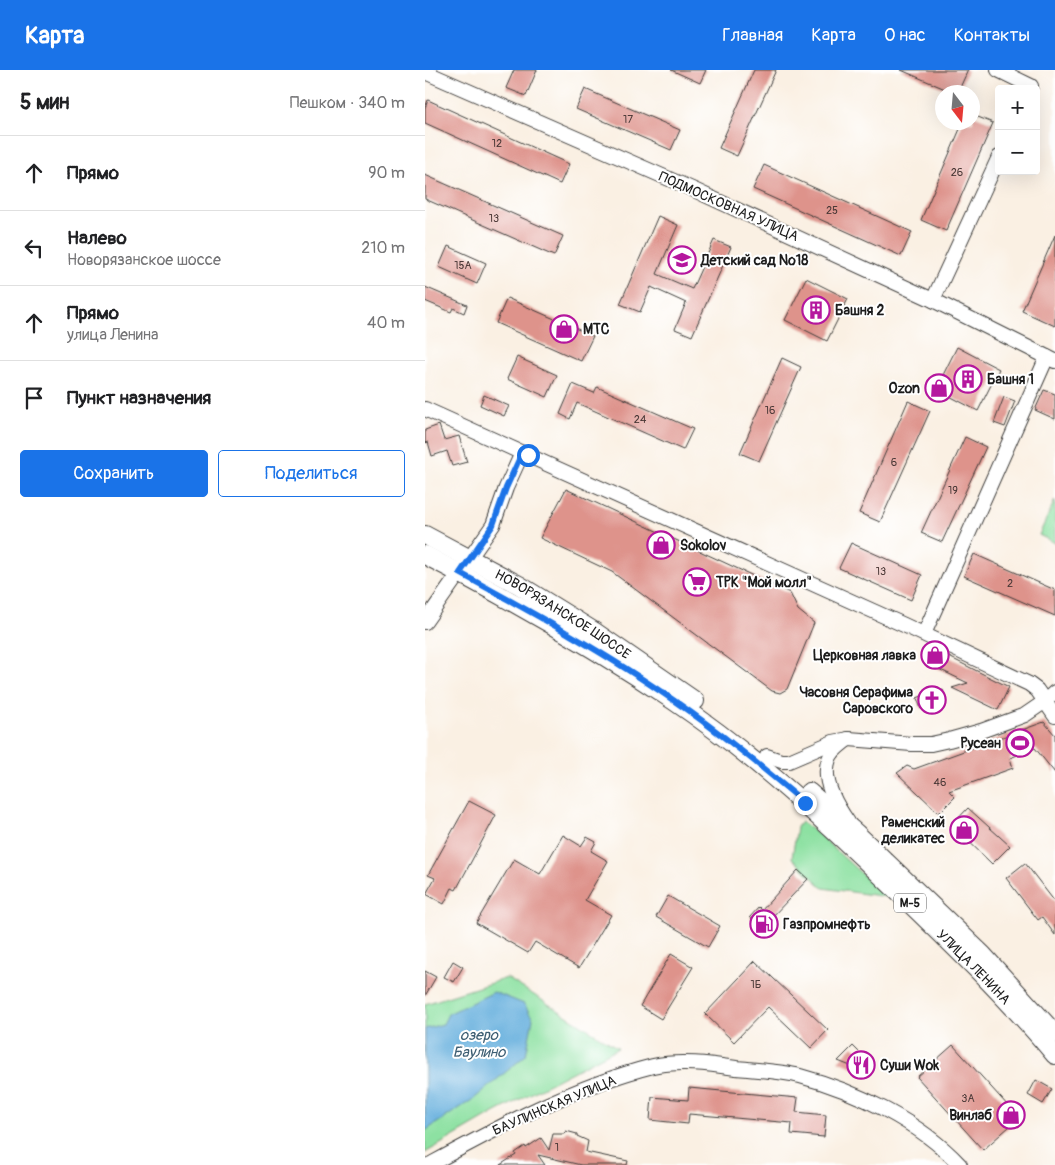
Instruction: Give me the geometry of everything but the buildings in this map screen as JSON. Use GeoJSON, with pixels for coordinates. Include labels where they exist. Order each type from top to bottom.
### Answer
{"type":"FeatureCollection","features":[{"type":"Feature","properties":{"kind":"main road","name":"НОВОРЯЗАНСКОЕ ШОССЕ"},"geometry":{"type":"LineString","coordinates":[[425,535],[465,566],[761,759]]}},
{"type":"Feature","properties":{"kind":"main road","name":"НОВОРЯЗАНСКОЕ ШОССЕ"},"geometry":{"type":"LineString","coordinates":[[425,554],[465,566]]}},
{"type":"Feature","properties":{"kind":"main road","name":"УЛИЦА ЛЕНИНА"},"geometry":{"type":"LineString","coordinates":[[761,759],[857,834],[983,955],[1055,1034]]}},
{"type":"Feature","properties":{"kind":"main road","name":"УЛИЦА ЛЕНИНА"},"geometry":{"type":"LineString","coordinates":[[761,759],[944,936],[1025,1018],[1055,1054]]}},
{"type":"Feature","properties":{"kind":"street"},"geometry":{"type":"LineString","coordinates":[[998,70],[1029,85]]}},
{"type":"Feature","properties":{"kind":"street","name":"ПОДМОСКОВНАЯ УЛИЦА"},"geometry":{"type":"LineString","coordinates":[[425,72],[693,188],[933,300],[1051,359]]}},
{"type":"Feature","properties":{"kind":"street"},"geometry":{"type":"LineString","coordinates":[[933,300],[995,166]]}},
{"type":"Feature","properties":{"kind":"street"},"geometry":{"type":"LineString","coordinates":[[924,634],[1051,359]]}},
{"type":"Feature","properties":{"kind":"street"},"geometry":{"type":"LineString","coordinates":[[425,409],[924,634],[1029,684],[1037,690],[1055,716]]}},
{"type":"Feature","properties":{"kind":"street"},"geometry":{"type":"LineString","coordinates":[[425,622],[493,525],[506,488],[522,453]]}},
{"type":"Feature","properties":{"kind":"street"},"geometry":{"type":"LineString","coordinates":[[761,759],[789,761],[833,742],[849,739],[931,744],[989,728],[1025,715],[1055,692]]}},
{"type":"Feature","properties":{"kind":"street"},"geometry":{"type":"LineString","coordinates":[[849,739],[831,754],[828,760],[827,772],[833,796],[857,834]]}},
{"type":"Feature","properties":{"kind":"street","name":"БАУЛИНСКАЯ УЛИЦА"},"geometry":{"type":"LineString","coordinates":[[429,1165],[511,1121],[600,1082],[655,1066],[698,1063],[798,1075],[836,1087],[868,1100],[917,1129],[960,1165]]}},
{"type":"Feature","properties":{"kind":"green space"},"geometry":{"type":"Polygon","coordinates":[[[1055,500],[1055,543],[1039,535],[1055,500]]]}},
{"type":"Feature","properties":{"kind":"green space"},"geometry":{"type":"Polygon","coordinates":[[[801,822],[817,833],[887,897],[823,888],[792,858],[797,827],[801,822]]]}},
{"type":"Feature","properties":{"kind":"green space"},"geometry":{"type":"Polygon","coordinates":[[[507,978],[618,1048],[494,1113],[425,1153],[425,1004],[507,978]]]}},
{"type":"Feature","properties":{"kind":"water","name":"озеро Баулино"},"geometry":{"type":"Polygon","coordinates":[[[494,992],[524,1004],[533,1019],[526,1055],[475,1098],[425,1131],[425,1029],[443,1024],[448,1014],[494,992]]]}},
{"type":"Feature","properties":{"kind":"place","name":"Детский сад №18"},"geometry":{"type":"Point","coordinates":[682,260]}},
{"type":"Feature","properties":{"kind":"place","name":"Башня 2"},"geometry":{"type":"Point","coordinates":[816,310]}},
{"type":"Feature","properties":{"kind":"place","name":"МТС"},"geometry":{"type":"Point","coordinates":[564,329]}},
{"type":"Feature","properties":{"kind":"place","name":"Башня 1"},"geometry":{"type":"Point","coordinates":[968,379]}},
{"type":"Feature","properties":{"kind":"place","name":"Ozon"},"geometry":{"type":"Point","coordinates":[939,388]}},
{"type":"Feature","properties":{"kind":"place","name":"Sokolov"},"geometry":{"type":"Point","coordinates":[661,545]}},
{"type":"Feature","properties":{"kind":"place","name":"ТРК \"Мой молл\""},"geometry":{"type":"Point","coordinates":[697,582]}},
{"type":"Feature","properties":{"kind":"place","name":"Церковная лавка"},"geometry":{"type":"Point","coordinates":[935,655]}},
{"type":"Feature","properties":{"kind":"place","name":"Часовня Серафима Саровского"},"geometry":{"type":"Point","coordinates":[932,700]}},
{"type":"Feature","properties":{"kind":"place","name":"Русеан"},"geometry":{"type":"Point","coordinates":[1020,743]}},
{"type":"Feature","properties":{"kind":"place","name":"Раменский деликатес"},"geometry":{"type":"Point","coordinates":[964,830]}},
{"type":"Feature","properties":{"kind":"place","name":"Газпромнефть"},"geometry":{"type":"Point","coordinates":[764,924]}},
{"type":"Feature","properties":{"kind":"place","name":"Суши Wok"},"geometry":{"type":"Point","coordinates":[861,1065]}},
{"type":"Feature","properties":{"kind":"place","name":"Винлаб"},"geometry":{"type":"Point","coordinates":[1011,1115]}},
{"type":"Feature","properties":{"kind":"route"},"geometry":{"type":"LineString","coordinates":[[528,455],[522,453],[506,488],[493,525],[460,573],[591,648],[675,702],[755,761],[805,803]]}}]}
